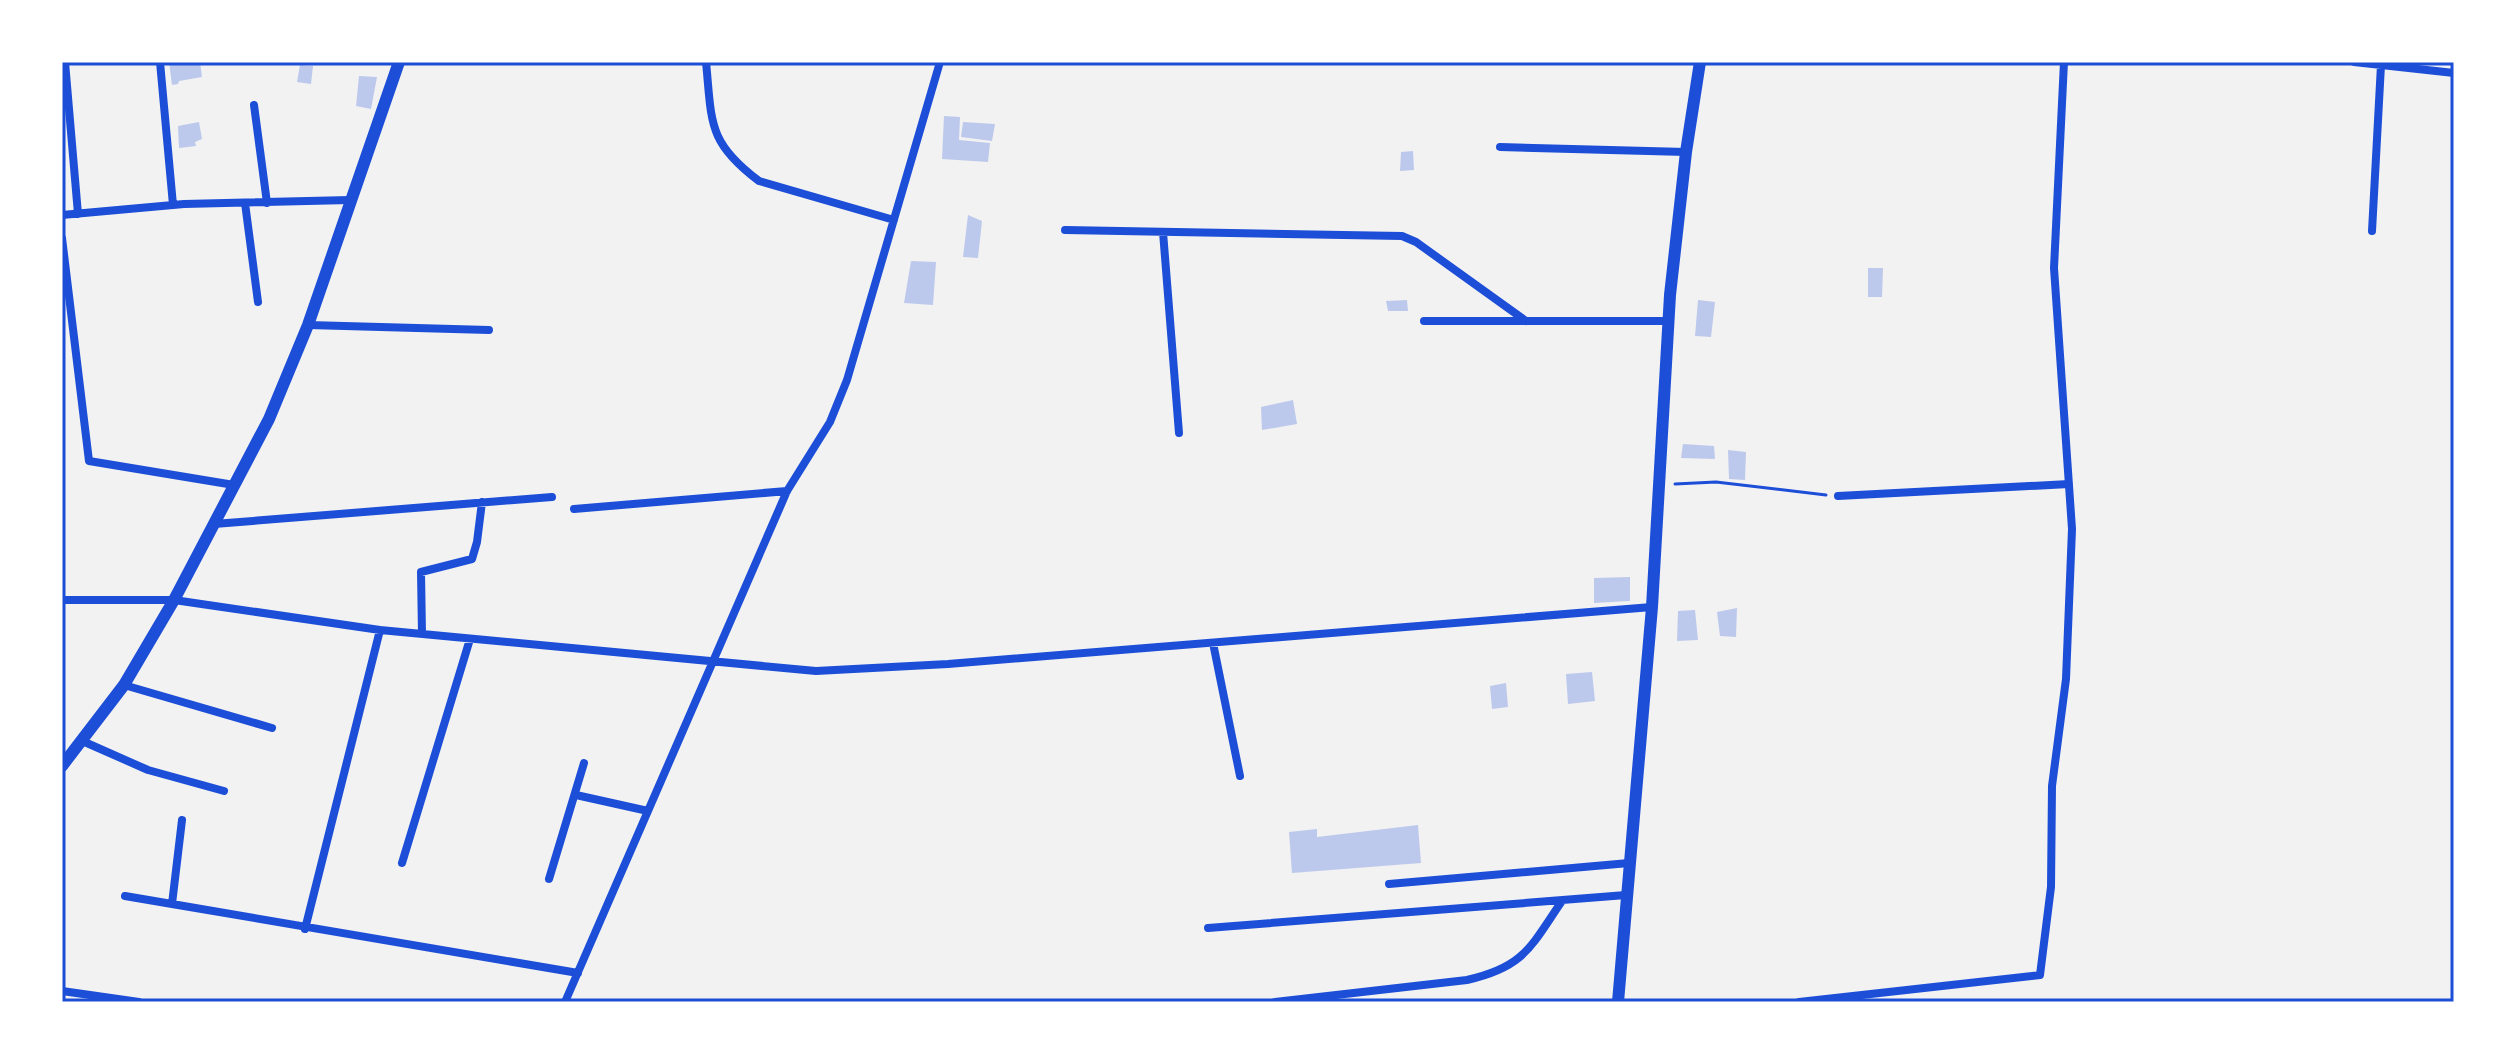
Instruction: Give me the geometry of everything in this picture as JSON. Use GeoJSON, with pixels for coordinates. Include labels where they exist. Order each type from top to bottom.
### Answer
{"type":"FeatureCollection","features":[{"type":"Feature","properties":{"kind":"street"},"geometry":{"type":"LineString","coordinates":[[65,62],[78,214]]}},
{"type":"Feature","properties":{"kind":"street"},"geometry":{"type":"LineString","coordinates":[[160,62],[173,205]]}},
{"type":"Feature","properties":{"kind":"street"},"geometry":{"type":"LineString","coordinates":[[62,766],[124,685],[174,600],[269,419],[308,325],[399,62]]}},
{"type":"Feature","properties":{"kind":"street"},"geometry":{"type":"LineString","coordinates":[[706,62],[712,128],[742,168],[759,181],[894,220]]}},
{"type":"Feature","properties":{"kind":"street"},"geometry":{"type":"LineString","coordinates":[[565,1002],[787,491],[830,422],[847,380],[940,62]]}},
{"type":"Feature","properties":{"kind":"street"},"geometry":{"type":"LineString","coordinates":[[1618,1002],[1652,607],[1668,321],[1686,152],[1700,62]]}},
{"type":"Feature","properties":{"kind":"street"},"geometry":{"type":"LineString","coordinates":[[1799,1002],[2040,975],[2051,887],[2052,786],[2066,679],[2072,529],[2054,268],[2064,62]]}},
{"type":"Feature","properties":{"kind":"street"},"geometry":{"type":"LineString","coordinates":[[2354,62],[2450,73]]}},
{"type":"Feature","properties":{"kind":"street"},"geometry":{"type":"LineString","coordinates":[[2445,62],[2450,73]]}},
{"type":"Feature","properties":{"kind":"street"},"geometry":{"type":"LineString","coordinates":[[2372,231],[2381,65]]}},
{"type":"Feature","properties":{"kind":"street"},"geometry":{"type":"LineString","coordinates":[[254,105],[267,203]]}},
{"type":"Feature","properties":{"kind":"street"},"geometry":{"type":"LineString","coordinates":[[1500,147],[1686,152]]}},
{"type":"Feature","properties":{"kind":"street"},"geometry":{"type":"LineString","coordinates":[[62,215],[173,205],[350,200]]}},
{"type":"Feature","properties":{"kind":"street"},"geometry":{"type":"LineString","coordinates":[[245,203],[258,302]]}},
{"type":"Feature","properties":{"kind":"street"},"geometry":{"type":"LineString","coordinates":[[1065,230],[1402,236],[1416,242],[1526,321]]}},
{"type":"Feature","properties":{"kind":"street"},"geometry":{"type":"LineString","coordinates":[[1163,232],[1179,433]]}},
{"type":"Feature","properties":{"kind":"street"},"geometry":{"type":"LineString","coordinates":[[62,238],[89,461],[234,485]]}},
{"type":"Feature","properties":{"kind":"street"},"geometry":{"type":"LineString","coordinates":[[1424,321],[1668,321]]}},
{"type":"Feature","properties":{"kind":"street"},"geometry":{"type":"LineString","coordinates":[[308,325],[489,330]]}},
{"type":"Feature","properties":{"kind":"street"},"geometry":{"type":"LineString","coordinates":[[1838,496],[2069,484]]}},
{"type":"Feature","properties":{"kind":"street"},"geometry":{"type":"LineString","coordinates":[[574,509],[787,491]]}},
{"type":"Feature","properties":{"kind":"street"},"geometry":{"type":"LineString","coordinates":[[214,524],[552,497]]}},
{"type":"Feature","properties":{"kind":"street"},"geometry":{"type":"LineString","coordinates":[[422,634],[421,572],[472,559],[482,502]]}},
{"type":"Feature","properties":{"kind":"street"},"geometry":{"type":"LineString","coordinates":[[62,600],[174,600],[380,630],[816,671],[948,664],[1652,607]]}},
{"type":"Feature","properties":{"kind":"street"},"geometry":{"type":"LineString","coordinates":[[305,929],[380,630]]}},
{"type":"Feature","properties":{"kind":"street"},"geometry":{"type":"LineString","coordinates":[[402,863],[470,639]]}},
{"type":"Feature","properties":{"kind":"street"},"geometry":{"type":"LineString","coordinates":[[1213,643],[1240,776]]}},
{"type":"Feature","properties":{"kind":"street"},"geometry":{"type":"LineString","coordinates":[[124,685],[272,728]]}},
{"type":"Feature","properties":{"kind":"street"},"geometry":{"type":"LineString","coordinates":[[79,740],[148,770],[224,791]]}},
{"type":"Feature","properties":{"kind":"street"},"geometry":{"type":"LineString","coordinates":[[549,879],[584,763]]}},
{"type":"Feature","properties":{"kind":"street"},"geometry":{"type":"LineString","coordinates":[[576,795],[648,811]]}},
{"type":"Feature","properties":{"kind":"street"},"geometry":{"type":"LineString","coordinates":[[172,904],[182,820]]}},
{"type":"Feature","properties":{"kind":"street"},"geometry":{"type":"LineString","coordinates":[[1389,884],[1629,863]]}},
{"type":"Feature","properties":{"kind":"street"},"geometry":{"type":"LineString","coordinates":[[1208,928],[1626,895]]}},
{"type":"Feature","properties":{"kind":"street"},"geometry":{"type":"LineString","coordinates":[[125,896],[578,973]]}},
{"type":"Feature","properties":{"kind":"street"},"geometry":{"type":"LineString","coordinates":[[1275,1002],[1467,980],[1495,974],[1512,965],[1529,949],[1562,901]]}},
{"type":"Feature","properties":{"kind":"street"},"geometry":{"type":"LineString","coordinates":[[62,991],[139,1002]]}},
{"type":"Feature","properties":{"kind":"path"},"geometry":{"type":"LineString","coordinates":[[1659,485],[1716,482],[1838,496]]}},
{"type":"Feature","properties":{"kind":"building"},"geometry":{"type":"Polygon","coordinates":[[[169,62],[200,62],[202,77],[172,85],[169,62]]]}},
{"type":"Feature","properties":{"kind":"building"},"geometry":{"type":"Polygon","coordinates":[[[300,65],[313,66],[311,84],[297,82],[300,65]]]}},
{"type":"Feature","properties":{"kind":"building"},"geometry":{"type":"Polygon","coordinates":[[[359,76],[377,77],[371,109],[356,106],[359,76]]]}},
{"type":"Feature","properties":{"kind":"building"},"geometry":{"type":"Polygon","coordinates":[[[944,116],[960,117],[959,140],[990,143],[988,162],[942,159],[944,116]]]}},
{"type":"Feature","properties":{"kind":"building"},"geometry":{"type":"Polygon","coordinates":[[[199,122],[202,139],[195,142],[196,146],[179,148],[178,126],[199,122]]]}},
{"type":"Feature","properties":{"kind":"building"},"geometry":{"type":"Polygon","coordinates":[[[963,122],[995,124],[992,141],[961,137],[963,122]]]}},
{"type":"Feature","properties":{"kind":"building"},"geometry":{"type":"Polygon","coordinates":[[[1413,151],[1414,170],[1400,171],[1401,152],[1413,151]]]}},
{"type":"Feature","properties":{"kind":"building"},"geometry":{"type":"Polygon","coordinates":[[[968,215],[982,221],[978,258],[963,257],[968,215]]]}},
{"type":"Feature","properties":{"kind":"building"},"geometry":{"type":"Polygon","coordinates":[[[911,261],[936,262],[933,305],[904,303],[911,261]]]}},
{"type":"Feature","properties":{"kind":"building"},"geometry":{"type":"Polygon","coordinates":[[[1868,268],[1883,268],[1882,297],[1868,297],[1868,268]]]}},
{"type":"Feature","properties":{"kind":"building"},"geometry":{"type":"Polygon","coordinates":[[[1407,300],[1408,311],[1388,311],[1386,301],[1407,300]]]}},
{"type":"Feature","properties":{"kind":"building"},"geometry":{"type":"Polygon","coordinates":[[[1698,300],[1715,302],[1711,337],[1695,336],[1698,300]]]}},
{"type":"Feature","properties":{"kind":"building"},"geometry":{"type":"Polygon","coordinates":[[[1293,400],[1297,424],[1262,430],[1261,407],[1293,400]]]}},
{"type":"Feature","properties":{"kind":"building"},"geometry":{"type":"Polygon","coordinates":[[[1683,444],[1714,446],[1715,459],[1681,458],[1683,444]]]}},
{"type":"Feature","properties":{"kind":"building"},"geometry":{"type":"Polygon","coordinates":[[[1728,450],[1746,452],[1745,480],[1729,479],[1728,450]]]}},
{"type":"Feature","properties":{"kind":"building"},"geometry":{"type":"Polygon","coordinates":[[[1630,577],[1630,601],[1594,603],[1594,578],[1630,577]]]}},
{"type":"Feature","properties":{"kind":"building"},"geometry":{"type":"Polygon","coordinates":[[[1737,608],[1736,637],[1720,636],[1717,612],[1737,608]]]}},
{"type":"Feature","properties":{"kind":"building"},"geometry":{"type":"Polygon","coordinates":[[[1695,610],[1698,640],[1677,641],[1678,611],[1695,610]]]}},
{"type":"Feature","properties":{"kind":"building"},"geometry":{"type":"Polygon","coordinates":[[[1592,672],[1595,701],[1568,704],[1566,674],[1592,672]]]}},
{"type":"Feature","properties":{"kind":"building"},"geometry":{"type":"Polygon","coordinates":[[[1506,683],[1508,707],[1492,709],[1490,686],[1506,683]]]}},
{"type":"Feature","properties":{"kind":"building"},"geometry":{"type":"Polygon","coordinates":[[[1418,825],[1421,863],[1292,873],[1289,832],[1317,829],[1317,837],[1418,825]]]}}]}
